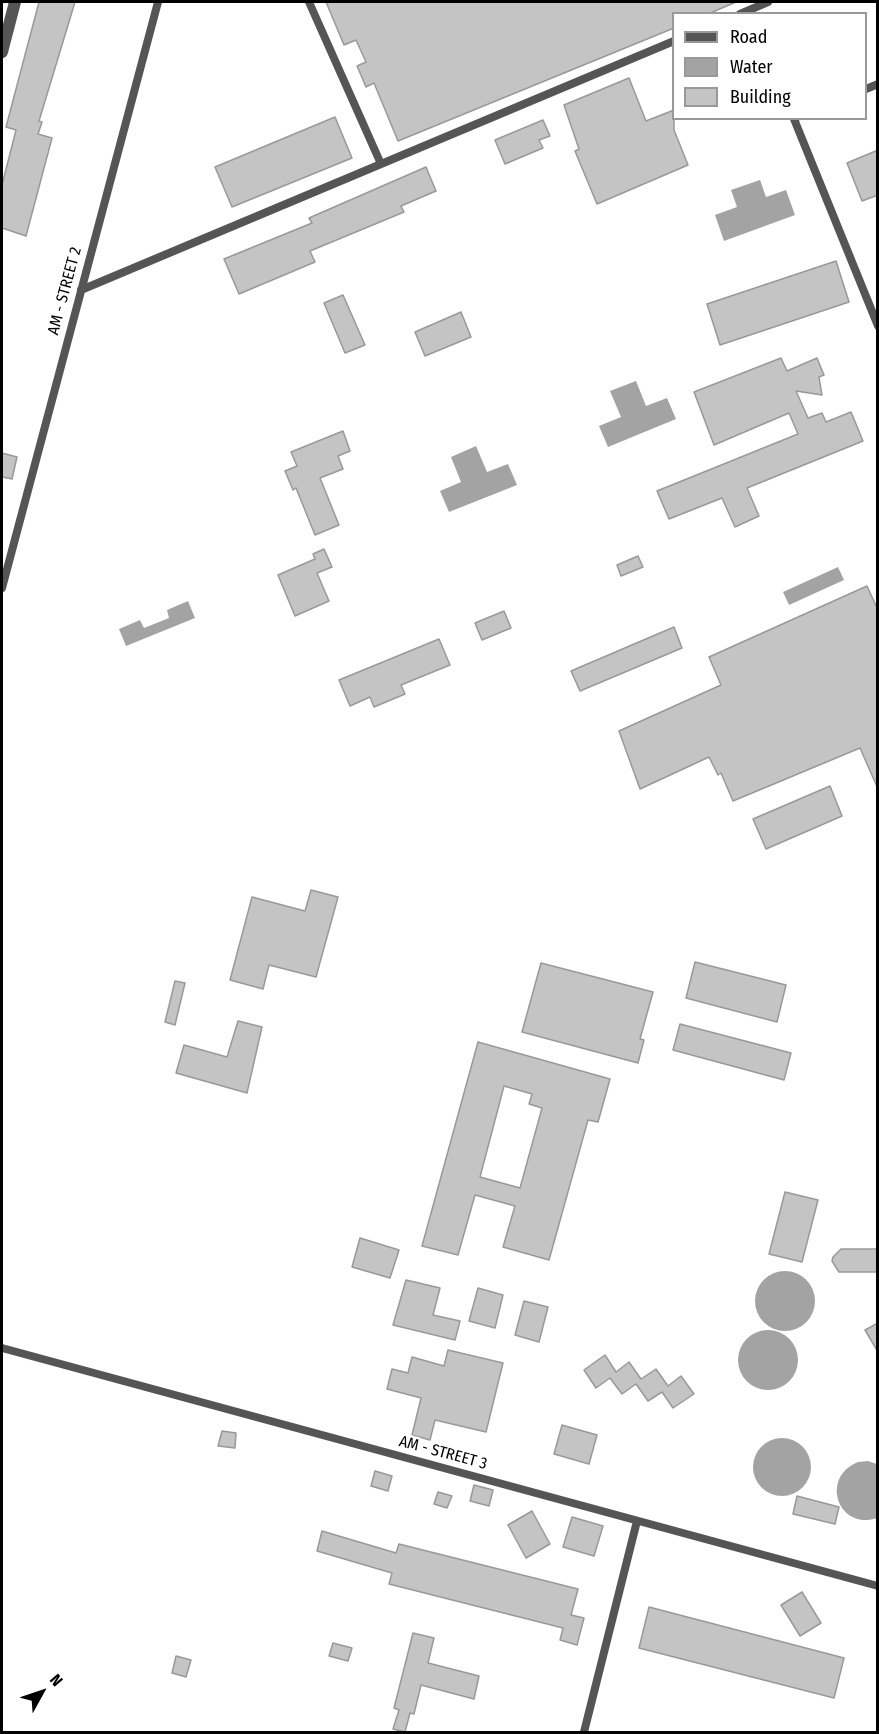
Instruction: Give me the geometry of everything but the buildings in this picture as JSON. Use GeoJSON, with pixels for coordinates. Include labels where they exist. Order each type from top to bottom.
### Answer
{"type":"FeatureCollection","features":[{"type":"Feature","properties":{"kind":"street"},"geometry":{"type":"LineString","coordinates":[[2,52],[15,2]]}},
{"type":"Feature","properties":{"kind":"lane","name":"AM - STREET 2"},"geometry":{"type":"LineString","coordinates":[[2,588],[158,2]]}},
{"type":"Feature","properties":{"kind":"lane"},"geometry":{"type":"LineString","coordinates":[[309,2],[381,164]]}},
{"type":"Feature","properties":{"kind":"lane"},"geometry":{"type":"LineString","coordinates":[[745,12],[768,2]]}},
{"type":"Feature","properties":{"kind":"lane"},"geometry":{"type":"LineString","coordinates":[[81,290],[672,42]]}},
{"type":"Feature","properties":{"kind":"lane"},"geometry":{"type":"LineString","coordinates":[[794,120],[878,326]]}},
{"type":"Feature","properties":{"kind":"lane","name":"AM - STREET 3"},"geometry":{"type":"LineString","coordinates":[[2,1348],[878,1586]]}},
{"type":"Feature","properties":{"kind":"lane"},"geometry":{"type":"LineString","coordinates":[[584,1732],[637,1521]]}},
{"type":"Feature","properties":{"kind":"water"},"geometry":{"type":"Polygon","coordinates":[[[760,180],[766,197],[786,190],[795,215],[724,241],[715,215],[737,207],[731,190],[760,180]]]}},
{"type":"Feature","properties":{"kind":"water"},"geometry":{"type":"Polygon","coordinates":[[[636,381],[646,406],[667,398],[676,419],[608,447],[599,426],[621,417],[610,391],[636,381]]]}},
{"type":"Feature","properties":{"kind":"water"},"geometry":{"type":"Polygon","coordinates":[[[476,446],[487,472],[508,464],[517,485],[449,512],[440,491],[461,482],[451,457],[476,446]]]}},
{"type":"Feature","properties":{"kind":"water"},"geometry":{"type":"Polygon","coordinates":[[[838,567],[844,580],[789,605],[783,592],[838,567]]]}},
{"type":"Feature","properties":{"kind":"water"},"geometry":{"type":"Polygon","coordinates":[[[188,601],[195,618],[126,646],[119,629],[140,620],[144,628],[169,618],[167,610],[188,601]]]}},
{"type":"Feature","properties":{"kind":"water"},"geometry":{"type":"Polygon","coordinates":[[[785,1271],[802,1276],[810,1284],[815,1301],[810,1318],[802,1326],[785,1331],[768,1326],[760,1318],[755,1301],[760,1284],[768,1276],[785,1271]]]}},
{"type":"Feature","properties":{"kind":"water"},"geometry":{"type":"Polygon","coordinates":[[[762,1330],[774,1330],[785,1335],[793,1343],[798,1360],[796,1372],[785,1385],[774,1390],[762,1390],[751,1385],[743,1377],[738,1366],[738,1354],[743,1343],[751,1335],[762,1330]]]}},
{"type":"Feature","properties":{"kind":"water"},"geometry":{"type":"Polygon","coordinates":[[[776,1438],[788,1438],[803,1446],[811,1461],[811,1473],[803,1488],[788,1496],[776,1496],[761,1488],[753,1473],[753,1461],[761,1446],[776,1438]]]}},
{"type":"Feature","properties":{"kind":"water"},"geometry":{"type":"Polygon","coordinates":[[[868,1461],[877,1464],[877,1518],[864,1520],[853,1517],[844,1510],[839,1501],[837,1490],[839,1479],[846,1470],[858,1462],[868,1461]]]}}]}
